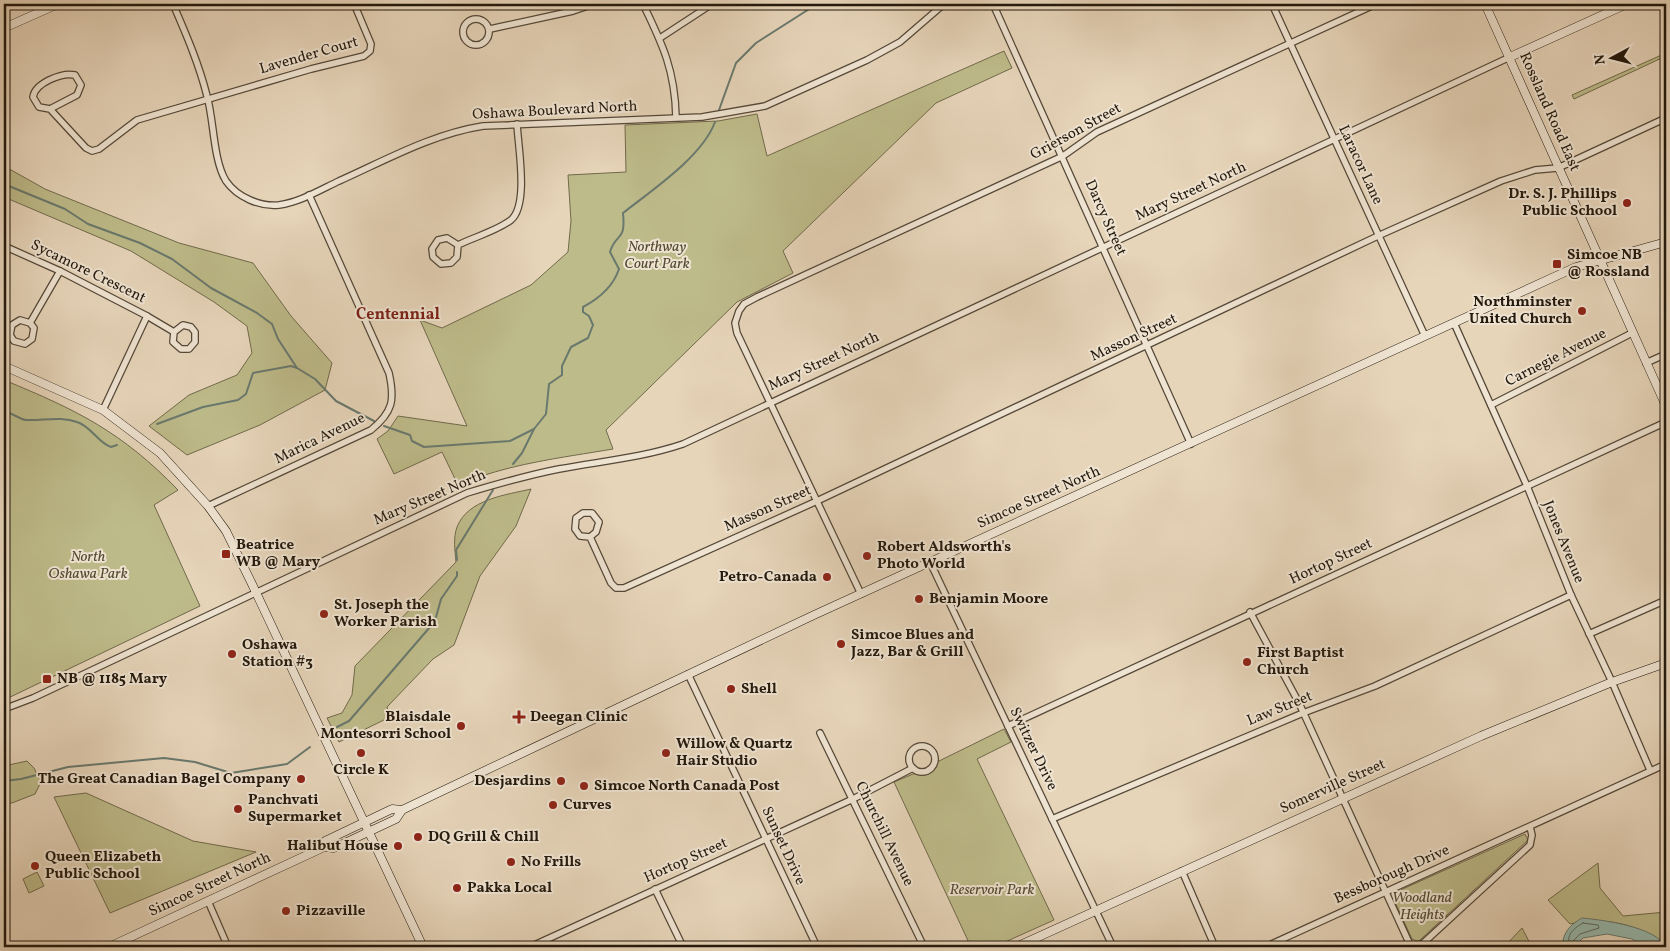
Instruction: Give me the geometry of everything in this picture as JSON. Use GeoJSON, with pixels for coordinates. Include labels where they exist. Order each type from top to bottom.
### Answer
{"type":"FeatureCollection","features":[{"type":"Feature","properties":{"kind":"main road"},"geometry":{"type":"LineString","coordinates":[[4,28],[58,4]]}},
{"type":"Feature","properties":{"kind":"main road","name":"Rossland Road East"},"geometry":{"type":"LineString","coordinates":[[1484,4],[1510,57],[1666,406]]}},
{"type":"Feature","properties":{"kind":"main road","name":"Mary Street North"},"geometry":{"type":"LineString","coordinates":[[1510,57],[1627,4]]}},
{"type":"Feature","properties":{"kind":"main road","name":"Simcoe Street North"},"geometry":{"type":"LineString","coordinates":[[109,947],[120,945],[323,847],[334,848],[367,833],[396,819],[402,810],[688,674],[1576,267],[1666,242]]}},
{"type":"Feature","properties":{"kind":"main road"},"geometry":{"type":"LineString","coordinates":[[4,366],[103,410],[160,454],[208,506],[226,531],[362,823],[423,947]]}},
{"type":"Feature","properties":{"kind":"main road","name":"Somerville Street"},"geometry":{"type":"LineString","coordinates":[[1016,947],[1480,736],[1612,682],[1666,664]]}},
{"type":"Feature","properties":{"kind":"main road","name":"Simcoe Street North"},"geometry":{"type":"LineString","coordinates":[[323,847],[326,841],[362,823],[392,809],[402,810]]}},
{"type":"Feature","properties":{"kind":"street","name":"Oshawa Boulevard North"},"geometry":{"type":"LineString","coordinates":[[173,4],[199,65],[208,98],[219,160],[226,181],[244,198],[260,204],[278,205],[309,195],[438,136],[483,126],[717,116],[781,100],[900,42],[944,4]]}},
{"type":"Feature","properties":{"kind":"street","name":"Lavender Court"},"geometry":{"type":"LineString","coordinates":[[208,98],[364,56],[370,51],[371,44],[356,5],[344,4]]}},
{"type":"Feature","properties":{"kind":"street"},"geometry":{"type":"LineString","coordinates":[[490,29],[573,11],[594,4]]}},
{"type":"Feature","properties":{"kind":"street"},"geometry":{"type":"LineString","coordinates":[[643,4],[660,38],[674,82],[676,117]]}},
{"type":"Feature","properties":{"kind":"street"},"geometry":{"type":"LineString","coordinates":[[660,38],[712,4]]}},
{"type":"Feature","properties":{"kind":"street","name":"Darcy Street"},"geometry":{"type":"LineString","coordinates":[[993,4],[1105,248],[1191,444]]}},
{"type":"Feature","properties":{"kind":"street","name":"Laracor Lane"},"geometry":{"type":"LineString","coordinates":[[1272,4],[1425,336]]}},
{"type":"Feature","properties":{"kind":"street","name":"Grierson Street"},"geometry":{"type":"LineString","coordinates":[[770,402],[737,333],[735,323],[737,314],[744,304],[1063,156],[1097,132],[1376,4]]}},
{"type":"Feature","properties":{"kind":"street"},"geometry":{"type":"LineString","coordinates":[[473,19],[481,20],[490,29],[486,41],[478,45],[467,42],[463,33],[465,25],[473,19]]}},
{"type":"Feature","properties":{"kind":"street","name":"Mary Street North"},"geometry":{"type":"LineString","coordinates":[[4,709],[19,704],[466,494],[502,482],[560,469],[651,455],[683,444],[1510,57]]}},
{"type":"Feature","properties":{"kind":"street"},"geometry":{"type":"LineString","coordinates":[[50,109],[77,95],[81,85],[75,75],[64,74],[37,88],[33,97],[39,107],[50,109],[86,148],[92,151],[104,147],[125,126],[136,120],[208,98]]}},
{"type":"Feature","properties":{"kind":"street","name":"Masson Street"},"geometry":{"type":"LineString","coordinates":[[590,537],[611,584],[616,588],[624,588],[817,501],[1380,235],[1508,178],[1535,170],[1558,168],[1666,118]]}},
{"type":"Feature","properties":{"kind":"street"},"geometry":{"type":"LineString","coordinates":[[458,245],[504,224],[517,213],[520,195],[517,124]]}},
{"type":"Feature","properties":{"kind":"street","name":"Marica Avenue"},"geometry":{"type":"LineString","coordinates":[[208,506],[371,430],[384,419],[390,408],[393,390],[390,373],[309,195]]}},
{"type":"Feature","properties":{"kind":"street"},"geometry":{"type":"LineString","coordinates":[[447,238],[458,245],[457,257],[451,263],[441,264],[433,257],[432,249],[438,240],[447,238]]}},
{"type":"Feature","properties":{"kind":"street","name":"Sycamore Crescent"},"geometry":{"type":"LineString","coordinates":[[4,246],[60,271],[147,316],[103,410]]}},
{"type":"Feature","properties":{"kind":"street"},"geometry":{"type":"LineString","coordinates":[[30,323],[60,271]]}},
{"type":"Feature","properties":{"kind":"street"},"geometry":{"type":"LineString","coordinates":[[147,316],[174,332]]}},
{"type":"Feature","properties":{"kind":"street"},"geometry":{"type":"LineString","coordinates":[[20,320],[30,323],[34,328],[32,339],[26,344],[14,341],[10,335],[12,325],[20,320]]}},
{"type":"Feature","properties":{"kind":"street","name":"Jones Avenue"},"geometry":{"type":"LineString","coordinates":[[1454,323],[1526,486],[1571,595],[1612,682],[1650,770]]}},
{"type":"Feature","properties":{"kind":"street"},"geometry":{"type":"LineString","coordinates":[[183,325],[190,327],[195,332],[195,342],[189,349],[181,349],[173,342],[174,332],[183,325]]}},
{"type":"Feature","properties":{"kind":"street","name":"Carnegie Avenue"},"geometry":{"type":"LineString","coordinates":[[1491,405],[1632,333]]}},
{"type":"Feature","properties":{"kind":"street"},"geometry":{"type":"LineString","coordinates":[[1646,363],[1666,354]]}},
{"type":"Feature","properties":{"kind":"street"},"geometry":{"type":"LineString","coordinates":[[770,402],[861,594]]}},
{"type":"Feature","properties":{"kind":"street","name":"Hortop Street"},"geometry":{"type":"LineString","coordinates":[[1008,726],[1250,612],[1666,422]]}},
{"type":"Feature","properties":{"kind":"street"},"geometry":{"type":"LineString","coordinates":[[583,513],[592,513],[599,522],[596,532],[590,537],[580,536],[575,529],[576,518],[583,513]]}},
{"type":"Feature","properties":{"kind":"street","name":"Switzer Drive"},"geometry":{"type":"LineString","coordinates":[[930,562],[1113,947]]}},
{"type":"Feature","properties":{"kind":"street","name":"Law Street"},"geometry":{"type":"LineString","coordinates":[[1052,819],[1303,713],[1375,686],[1571,595]]}},
{"type":"Feature","properties":{"kind":"street"},"geometry":{"type":"LineString","coordinates":[[1589,634],[1666,600]]}},
{"type":"Feature","properties":{"kind":"street"},"geometry":{"type":"LineString","coordinates":[[1250,612],[1303,713],[1411,947]]}},
{"type":"Feature","properties":{"kind":"street","name":"Sunset Drive"},"geometry":{"type":"LineString","coordinates":[[688,674],[817,947]]}},
{"type":"Feature","properties":{"kind":"street","name":"Churchill Avenue"},"geometry":{"type":"LineString","coordinates":[[820,733],[924,947]]}},
{"type":"Feature","properties":{"kind":"street"},"geometry":{"type":"LineString","coordinates":[[921,746],[932,751],[934,763],[929,770],[920,772],[913,768],[909,760],[913,749],[921,746]]}},
{"type":"Feature","properties":{"kind":"street","name":"Bessborough Drive"},"geometry":{"type":"LineString","coordinates":[[1265,947],[1666,764]]}},
{"type":"Feature","properties":{"kind":"street","name":"Hortop Street"},"geometry":{"type":"LineString","coordinates":[[530,947],[537,946],[655,889],[853,799],[913,768]]}},
{"type":"Feature","properties":{"kind":"street"},"geometry":{"type":"LineString","coordinates":[[1418,947],[1530,845],[1532,835],[1530,826]]}},
{"type":"Feature","properties":{"kind":"street"},"geometry":{"type":"LineString","coordinates":[[1182,871],[1214,947]]}},
{"type":"Feature","properties":{"kind":"street"},"geometry":{"type":"LineString","coordinates":[[655,889],[683,947]]}},
{"type":"Feature","properties":{"kind":"street"},"geometry":{"type":"LineString","coordinates":[[208,902],[228,947]]}},
{"type":"Feature","properties":{"kind":"green space","name":"Northway Court Park"},"geometry":{"type":"Polygon","coordinates":[[[1004,51],[1012,68],[936,103],[783,251],[793,273],[737,302],[606,430],[613,449],[515,467],[458,485],[442,452],[394,474],[377,439],[388,431],[398,416],[467,426],[420,320],[442,328],[531,285],[568,252],[571,221],[568,175],[626,172],[625,125],[718,121],[757,114],[767,156],[1004,51]]]}},
{"type":"Feature","properties":{"kind":"green space"},"geometry":{"type":"Polygon","coordinates":[[[1666,53],[1666,56],[1574,99],[1572,95],[1666,53]]]}},
{"type":"Feature","properties":{"kind":"green space"},"geometry":{"type":"Polygon","coordinates":[[[4,166],[45,189],[179,243],[253,263],[291,316],[332,363],[325,390],[260,425],[187,455],[149,426],[189,395],[237,375],[252,353],[247,326],[214,302],[131,251],[4,197],[4,166]]]}},
{"type":"Feature","properties":{"kind":"green space","name":"North Oshawa Park"},"geometry":{"type":"Polygon","coordinates":[[[4,380],[97,424],[137,453],[178,490],[154,505],[200,606],[4,700],[4,380]]]}},
{"type":"Feature","properties":{"kind":"green space"},"geometry":{"type":"Polygon","coordinates":[[[531,489],[516,526],[480,576],[454,645],[433,659],[387,707],[390,717],[339,742],[327,718],[342,713],[352,695],[355,666],[456,562],[455,536],[462,518],[479,504],[500,496],[531,489]]]}},
{"type":"Feature","properties":{"kind":"green space","name":"Reservoir Park"},"geometry":{"type":"Polygon","coordinates":[[[1004,729],[1011,742],[977,759],[1054,920],[994,947],[971,947],[894,782],[913,774],[930,772],[937,762],[1004,729]]]}},
{"type":"Feature","properties":{"kind":"green space"},"geometry":{"type":"Polygon","coordinates":[[[27,761],[34,768],[41,782],[35,794],[12,803],[4,803],[4,766],[27,761]]]}},
{"type":"Feature","properties":{"kind":"green space"},"geometry":{"type":"Polygon","coordinates":[[[86,793],[193,841],[256,852],[110,913],[54,797],[86,793]]]}},
{"type":"Feature","properties":{"kind":"green space","name":"Woodland Heights"},"geometry":{"type":"Polygon","coordinates":[[[1525,834],[1528,840],[1420,940],[1412,939],[1394,900],[1396,892],[1525,834]]]}},
{"type":"Feature","properties":{"kind":"green space"},"geometry":{"type":"Polygon","coordinates":[[[1598,863],[1600,888],[1623,916],[1666,912],[1666,945],[1644,932],[1620,924],[1595,921],[1570,924],[1548,900],[1598,863]]]}},
{"type":"Feature","properties":{"kind":"green space"},"geometry":{"type":"Polygon","coordinates":[[[37,872],[44,886],[29,893],[23,879],[37,872]]]}},
{"type":"Feature","properties":{"kind":"green space"},"geometry":{"type":"Polygon","coordinates":[[[1522,928],[1532,947],[1504,947],[1522,928]]]}},
{"type":"Feature","properties":{"kind":"water"},"geometry":{"type":"Polygon","coordinates":[[[1582,918],[1616,923],[1641,930],[1652,934],[1666,947],[1646,947],[1632,939],[1607,934],[1583,938],[1574,947],[1562,947],[1568,929],[1582,918]]]}},
{"type":"Feature","properties":{"kind":"waterway"},"geometry":{"type":"LineString","coordinates":[[719,110],[736,63],[756,43],[817,4]]}},
{"type":"Feature","properties":{"kind":"waterway"},"geometry":{"type":"LineString","coordinates":[[513,464],[522,453],[534,429],[546,414],[549,384],[562,375],[562,366],[571,347],[588,338],[593,325],[589,316],[583,312],[583,307],[605,291],[619,269],[610,252],[612,246],[622,233],[623,213],[688,160],[709,135],[715,122]]}},
{"type":"Feature","properties":{"kind":"waterway"},"geometry":{"type":"LineString","coordinates":[[4,184],[65,209],[88,224],[140,243],[172,259],[211,288],[257,313],[272,324],[278,339],[297,368]]}},
{"type":"Feature","properties":{"kind":"waterway"},"geometry":{"type":"LineString","coordinates":[[157,424],[203,407],[238,400],[246,394],[253,373],[291,366],[315,379],[336,401],[374,421]]}},
{"type":"Feature","properties":{"kind":"waterway"},"geometry":{"type":"LineString","coordinates":[[4,412],[26,420],[71,420],[87,427],[106,445],[111,447],[117,445]]}},
{"type":"Feature","properties":{"kind":"waterway"},"geometry":{"type":"LineString","coordinates":[[384,426],[410,435],[412,441],[424,447],[510,441],[534,429]]}},
{"type":"Feature","properties":{"kind":"waterway"},"geometry":{"type":"LineString","coordinates":[[457,560],[456,550],[493,490]]}},
{"type":"Feature","properties":{"kind":"waterway"},"geometry":{"type":"LineString","coordinates":[[337,727],[349,721],[430,627],[436,617],[441,599],[457,576],[457,572]]}},
{"type":"Feature","properties":{"kind":"waterway"},"geometry":{"type":"LineString","coordinates":[[4,781],[21,779],[68,767],[164,758],[195,762],[231,773],[287,764],[310,747]]}},
{"type":"Feature","properties":{"kind":"place","name":"Dr. S. J. Phillips Public School"},"geometry":{"type":"Point","coordinates":[1627,203]}},
{"type":"Feature","properties":{"kind":"place","name":"Simcoe NB @ Rossland"},"geometry":{"type":"Point","coordinates":[1557,264]}},
{"type":"Feature","properties":{"kind":"place","name":"Northminster United Church"},"geometry":{"type":"Point","coordinates":[1582,311]}},
{"type":"Feature","properties":{"kind":"place","name":"Beatrice WB @ Mary"},"geometry":{"type":"Point","coordinates":[226,554]}},
{"type":"Feature","properties":{"kind":"place","name":"Robert Aldsworth's Photo World"},"geometry":{"type":"Point","coordinates":[867,556]}},
{"type":"Feature","properties":{"kind":"place","name":"Petro-Canada"},"geometry":{"type":"Point","coordinates":[827,577]}},
{"type":"Feature","properties":{"kind":"place","name":"Benjamin Moore"},"geometry":{"type":"Point","coordinates":[919,599]}},
{"type":"Feature","properties":{"kind":"place","name":"St. Joseph the Worker Parish"},"geometry":{"type":"Point","coordinates":[324,614]}},
{"type":"Feature","properties":{"kind":"place","name":"Simcoe Blues and Jazz, Bar & Grill"},"geometry":{"type":"Point","coordinates":[841,644]}},
{"type":"Feature","properties":{"kind":"place","name":"Oshawa Station #3"},"geometry":{"type":"Point","coordinates":[232,654]}},
{"type":"Feature","properties":{"kind":"place","name":"First Baptist Church"},"geometry":{"type":"Point","coordinates":[1247,662]}},
{"type":"Feature","properties":{"kind":"place","name":"NB @ 1185 Mary"},"geometry":{"type":"Point","coordinates":[47,679]}},
{"type":"Feature","properties":{"kind":"place","name":"Shell"},"geometry":{"type":"Point","coordinates":[731,689]}},
{"type":"Feature","properties":{"kind":"place","name":"Deegan Clinic"},"geometry":{"type":"Point","coordinates":[519,717]}},
{"type":"Feature","properties":{"kind":"place","name":"Blaisdale Montesorri School"},"geometry":{"type":"Point","coordinates":[461,726]}},
{"type":"Feature","properties":{"kind":"place","name":"Circle K"},"geometry":{"type":"Point","coordinates":[361,753]}},
{"type":"Feature","properties":{"kind":"place","name":"Willow & Quartz Hair Studio"},"geometry":{"type":"Point","coordinates":[666,753]}},
{"type":"Feature","properties":{"kind":"place","name":"The Great Canadian Bagel Company"},"geometry":{"type":"Point","coordinates":[301,779]}},
{"type":"Feature","properties":{"kind":"place","name":"Desjardins"},"geometry":{"type":"Point","coordinates":[561,781]}},
{"type":"Feature","properties":{"kind":"place","name":"Simcoe North Canada Post"},"geometry":{"type":"Point","coordinates":[584,786]}},
{"type":"Feature","properties":{"kind":"place","name":"Curves"},"geometry":{"type":"Point","coordinates":[553,805]}},
{"type":"Feature","properties":{"kind":"place","name":"Panchvati Supermarket"},"geometry":{"type":"Point","coordinates":[238,809]}},
{"type":"Feature","properties":{"kind":"place","name":"DQ Grill & Chill"},"geometry":{"type":"Point","coordinates":[418,837]}},
{"type":"Feature","properties":{"kind":"place","name":"Halibut House"},"geometry":{"type":"Point","coordinates":[398,846]}},
{"type":"Feature","properties":{"kind":"place","name":"No Frills"},"geometry":{"type":"Point","coordinates":[511,862]}},
{"type":"Feature","properties":{"kind":"place","name":"Queen Elizabeth Public School"},"geometry":{"type":"Point","coordinates":[35,866]}},
{"type":"Feature","properties":{"kind":"place","name":"Pakka Local"},"geometry":{"type":"Point","coordinates":[457,888]}},
{"type":"Feature","properties":{"kind":"place","name":"Pizzaville"},"geometry":{"type":"Point","coordinates":[286,911]}},
{"type":"Feature","properties":{"kind":"district","name":"Centennial"},"geometry":{"type":"Point","coordinates":[398,315]}}]}
